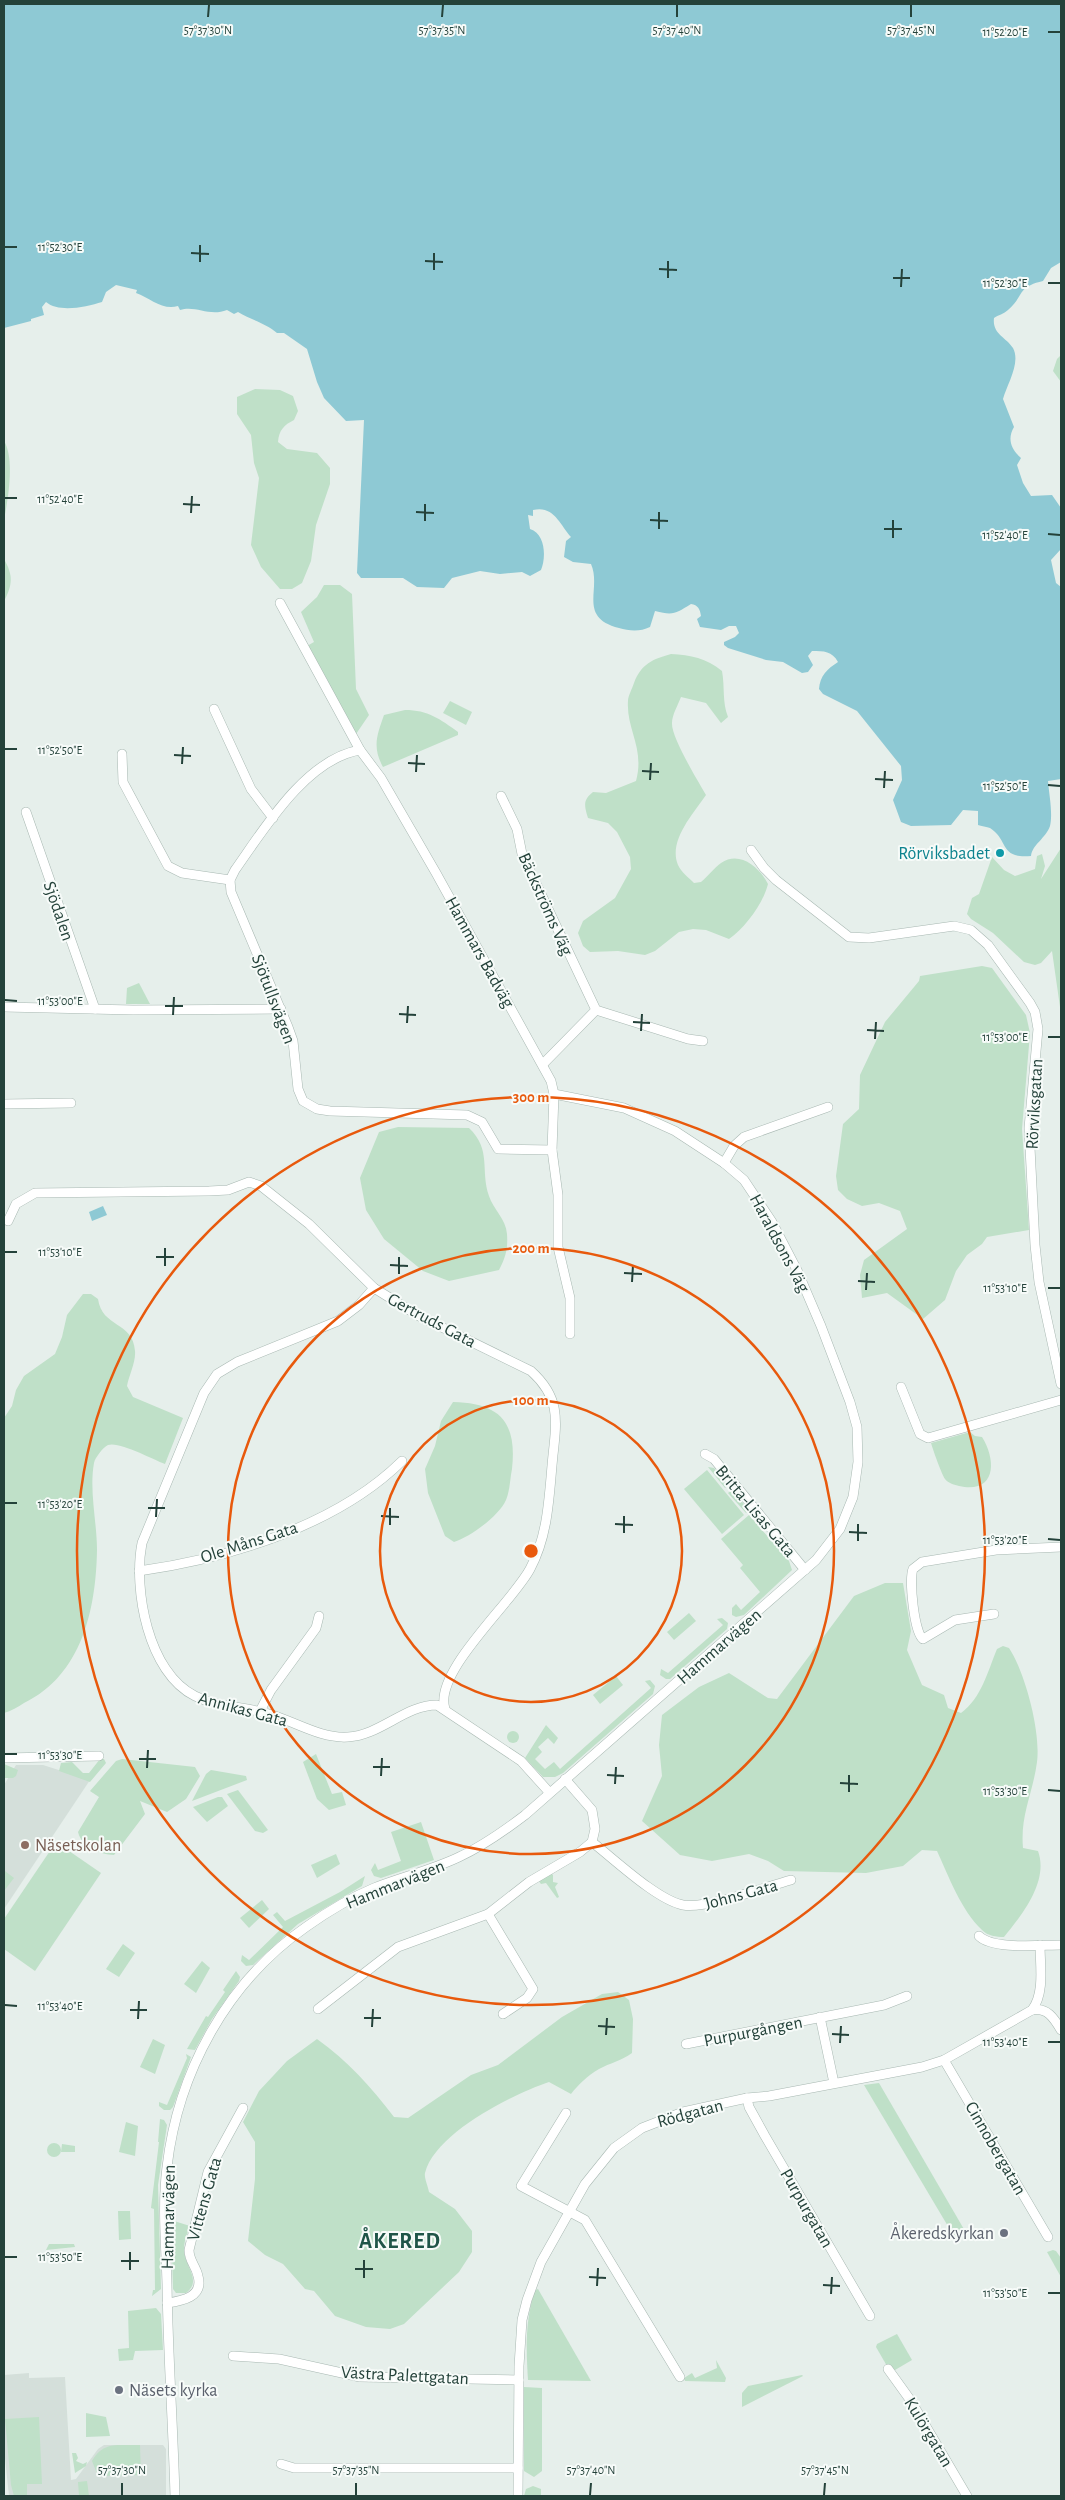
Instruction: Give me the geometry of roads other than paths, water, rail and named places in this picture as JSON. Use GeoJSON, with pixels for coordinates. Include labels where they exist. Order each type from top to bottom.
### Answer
{"type":"FeatureCollection","features":[{"type":"Feature","properties":{"kind":"street","name":"Hammars Badväg"},"geometry":{"type":"LineString","coordinates":[[280,604],[360,750],[381,778],[436,873],[543,1064],[551,1082],[554,1094],[552,1150],[558,1195],[558,1247],[570,1298],[570,1334]]}},
{"type":"Feature","properties":{"kind":"street"},"geometry":{"type":"LineString","coordinates":[[214,709],[252,790],[273,818]]}},
{"type":"Feature","properties":{"kind":"street"},"geometry":{"type":"LineString","coordinates":[[122,754],[123,782],[141,811],[168,866],[182,873],[230,880],[234,870],[294,792],[324,766],[350,752],[360,750]]}},
{"type":"Feature","properties":{"kind":"street","name":"Bäckströms Väg"},"geometry":{"type":"LineString","coordinates":[[501,796],[517,829],[522,854],[596,1010]]}},
{"type":"Feature","properties":{"kind":"street","name":"Sjödalen"},"geometry":{"type":"LineString","coordinates":[[26,812],[95,1009]]}},
{"type":"Feature","properties":{"kind":"street","name":"Rörviksgatan"},"geometry":{"type":"LineString","coordinates":[[751,850],[764,868],[776,880],[849,937],[856,939],[954,926],[971,930],[988,946],[1030,1003],[1035,1012],[1038,1029],[1029,1128],[1038,1282],[1057,1343],[1061,1384]]}},
{"type":"Feature","properties":{"kind":"street","name":"Sjötullsvägen"},"geometry":{"type":"LineString","coordinates":[[230,880],[231,892],[293,1041],[298,1089],[303,1101],[330,1111],[467,1115],[482,1122],[498,1148],[552,1150]]}},
{"type":"Feature","properties":{"kind":"street"},"geometry":{"type":"LineString","coordinates":[[4,1007],[281,1009]]}},
{"type":"Feature","properties":{"kind":"street"},"geometry":{"type":"LineString","coordinates":[[543,1064],[596,1010],[688,1039],[703,1041]]}},
{"type":"Feature","properties":{"kind":"street","name":"Haraldsons Väg"},"geometry":{"type":"LineString","coordinates":[[554,1094],[603,1103],[639,1113],[675,1131],[724,1163],[751,1188],[772,1222],[801,1278],[850,1402],[857,1427],[858,1462],[856,1482],[848,1511]]}},
{"type":"Feature","properties":{"kind":"street"},"geometry":{"type":"LineString","coordinates":[[4,1104],[71,1103]]}},
{"type":"Feature","properties":{"kind":"street"},"geometry":{"type":"LineString","coordinates":[[724,1163],[734,1146],[744,1137],[828,1107]]}},
{"type":"Feature","properties":{"kind":"street","name":"Gertruds Gata"},"geometry":{"type":"LineString","coordinates":[[8,1221],[16,1204],[35,1192],[209,1191],[228,1190],[243,1183],[255,1182],[309,1224],[374,1288],[418,1316],[531,1371],[547,1389],[555,1406],[556,1424],[547,1516],[541,1545],[523,1580],[455,1668],[443,1696],[445,1709]]}},
{"type":"Feature","properties":{"kind":"street","name":"Annikas Gata"},"geometry":{"type":"LineString","coordinates":[[374,1288],[359,1305],[338,1321],[223,1368],[211,1382],[196,1409],[146,1529],[139,1558],[143,1605],[160,1660],[174,1681],[192,1695],[208,1702],[224,1707],[260,1711],[323,1734],[340,1738],[373,1731],[422,1707],[437,1705],[445,1709]]}},
{"type":"Feature","properties":{"kind":"street"},"geometry":{"type":"LineString","coordinates":[[901,1387],[920,1434],[928,1438],[1061,1400]]}},
{"type":"Feature","properties":{"kind":"street","name":"Britta-Lisas Gata"},"geometry":{"type":"LineString","coordinates":[[705,1454],[720,1466],[805,1570]]}},
{"type":"Feature","properties":{"kind":"street","name":"Ole Måns Gata"},"geometry":{"type":"LineString","coordinates":[[139,1571],[222,1553],[292,1532],[374,1486],[402,1461]]}},
{"type":"Feature","properties":{"kind":"street","name":"Hammarvägen"},"geometry":{"type":"LineString","coordinates":[[175,2496],[167,2303],[165,2190],[172,2141],[184,2095],[198,2056],[231,2001],[250,1978],[306,1927],[354,1898],[459,1857],[483,1845],[524,1815],[805,1570],[830,1544],[848,1511]]}},
{"type":"Feature","properties":{"kind":"street"},"geometry":{"type":"LineString","coordinates":[[994,1614],[955,1620],[923,1638],[919,1636],[916,1626],[911,1580],[913,1569],[922,1562],[996,1550],[1061,1547]]}},
{"type":"Feature","properties":{"kind":"street"},"geometry":{"type":"LineString","coordinates":[[260,1711],[271,1690],[316,1628],[319,1616]]}},
{"type":"Feature","properties":{"kind":"street"},"geometry":{"type":"LineString","coordinates":[[445,1709],[521,1761],[550,1792]]}},
{"type":"Feature","properties":{"kind":"street"},"geometry":{"type":"LineString","coordinates":[[4,1758],[98,1756]]}},
{"type":"Feature","properties":{"kind":"street"},"geometry":{"type":"LineString","coordinates":[[318,2009],[398,1947],[415,1939],[488,1914],[529,1882],[580,1852],[592,1842],[595,1829],[592,1810],[565,1779]]}},
{"type":"Feature","properties":{"kind":"street","name":"Johns Gata"},"geometry":{"type":"LineString","coordinates":[[592,1842],[666,1899],[684,1905],[707,1904],[791,1880]]}},
{"type":"Feature","properties":{"kind":"street"},"geometry":{"type":"LineString","coordinates":[[488,1914],[534,1989],[527,1998],[503,2014]]}},
{"type":"Feature","properties":{"kind":"street"},"geometry":{"type":"LineString","coordinates":[[979,1936],[989,1943],[1061,1945]]}},
{"type":"Feature","properties":{"kind":"street"},"geometry":{"type":"LineString","coordinates":[[1032,2010],[1039,2000],[1040,1944]]}},
{"type":"Feature","properties":{"kind":"street","name":"Purpurgången"},"geometry":{"type":"LineString","coordinates":[[686,2044],[884,2005],[907,1996]]}},
{"type":"Feature","properties":{"kind":"street"},"geometry":{"type":"LineString","coordinates":[[1032,2010],[1041,2009],[1048,2012],[1061,2030]]}},
{"type":"Feature","properties":{"kind":"street","name":"Rödgatan"},"geometry":{"type":"LineString","coordinates":[[518,2496],[520,2340],[526,2300],[541,2262],[570,2210],[597,2168],[621,2143],[642,2128],[684,2112],[747,2098],[922,2067],[944,2060],[1032,2010]]}},
{"type":"Feature","properties":{"kind":"street","name":"Purpurgången"},"geometry":{"type":"LineString","coordinates":[[820,2017],[834,2083]]}},
{"type":"Feature","properties":{"kind":"street","name":"Cinnobergatan"},"geometry":{"type":"LineString","coordinates":[[944,2060],[1048,2237]]}},
{"type":"Feature","properties":{"kind":"street","name":"Purpurgatan"},"geometry":{"type":"LineString","coordinates":[[747,2098],[749,2107],[765,2136],[870,2316]]}},
{"type":"Feature","properties":{"kind":"street","name":"Vittens Gata"},"geometry":{"type":"LineString","coordinates":[[167,2303],[183,2301],[191,2297],[197,2290],[198,2276],[190,2262],[189,2250],[208,2172],[243,2108]]}},
{"type":"Feature","properties":{"kind":"street"},"geometry":{"type":"LineString","coordinates":[[566,2113],[521,2186],[570,2210],[585,2220],[680,2377]]}},
{"type":"Feature","properties":{"kind":"street","name":"Västra Palettgatan"},"geometry":{"type":"LineString","coordinates":[[233,2356],[280,2360],[360,2377],[519,2380]]}},
{"type":"Feature","properties":{"kind":"street","name":"Kulörgatan"},"geometry":{"type":"LineString","coordinates":[[888,2369],[916,2409],[967,2496]]}},
{"type":"Feature","properties":{"kind":"street"},"geometry":{"type":"LineString","coordinates":[[281,2464],[294,2468],[518,2468]]}},
{"type":"Feature","properties":{"kind":"water"},"geometry":{"type":"Polygon","coordinates":[[[4,4],[1061,4],[1061,262],[1051,268],[1043,281],[1034,283],[1024,289],[1005,313],[994,318],[997,332],[1010,344],[1015,354],[1014,367],[1003,399],[1014,427],[1011,444],[1021,458],[1017,465],[1023,483],[1031,496],[1052,495],[1061,508],[1061,549],[1051,560],[1056,583],[1061,587],[1061,779],[1048,781],[1051,809],[1050,826],[1034,848],[1031,856],[1014,855],[1009,852],[996,833],[990,828],[978,825],[978,811],[963,810],[951,825],[911,826],[901,822],[893,800],[902,780],[901,766],[857,711],[823,694],[819,689],[825,673],[838,662],[830,654],[812,651],[808,656],[813,665],[808,672],[802,673],[783,662],[766,660],[728,648],[724,645],[724,642],[739,633],[736,626],[729,626],[721,630],[700,627],[697,619],[701,616],[700,611],[697,606],[691,604],[674,613],[655,611],[650,627],[642,630],[627,630],[606,623],[598,617],[595,610],[593,601],[594,573],[591,564],[573,562],[564,557],[566,541],[571,537],[556,517],[546,510],[533,510],[533,516],[528,515],[530,529],[542,541],[544,553],[541,570],[530,576],[522,572],[500,574],[480,571],[452,578],[444,588],[417,587],[403,578],[361,578],[357,573],[364,420],[346,421],[324,398],[307,349],[284,333],[277,333],[238,312],[234,314],[227,310],[208,312],[192,309],[180,310],[178,306],[167,307],[136,293],[137,290],[116,285],[106,292],[102,302],[88,306],[65,308],[46,302],[42,307],[44,315],[31,319],[31,321],[4,328],[4,4]]]}},
{"type":"Feature","properties":{"kind":"water"},"geometry":{"type":"Polygon","coordinates":[[[103,1206],[107,1215],[92,1221],[89,1212],[103,1206]]]}},
{"type":"Feature","properties":{"kind":"place","name":"Rörviksbadet"},"geometry":{"type":"Point","coordinates":[1000,853]}},
{"type":"Feature","properties":{"kind":"place","name":"Näsetskolan"},"geometry":{"type":"Point","coordinates":[25,1845]}},
{"type":"Feature","properties":{"kind":"place","name":"Åkeredskyrkan"},"geometry":{"type":"Point","coordinates":[1004,2233]}},
{"type":"Feature","properties":{"kind":"place","name":"Näsets kyrka"},"geometry":{"type":"Point","coordinates":[119,2390]}},
{"type":"Feature","properties":{"kind":"district","name":"ÅKERED"},"geometry":{"type":"Point","coordinates":[400,2240]}}]}
